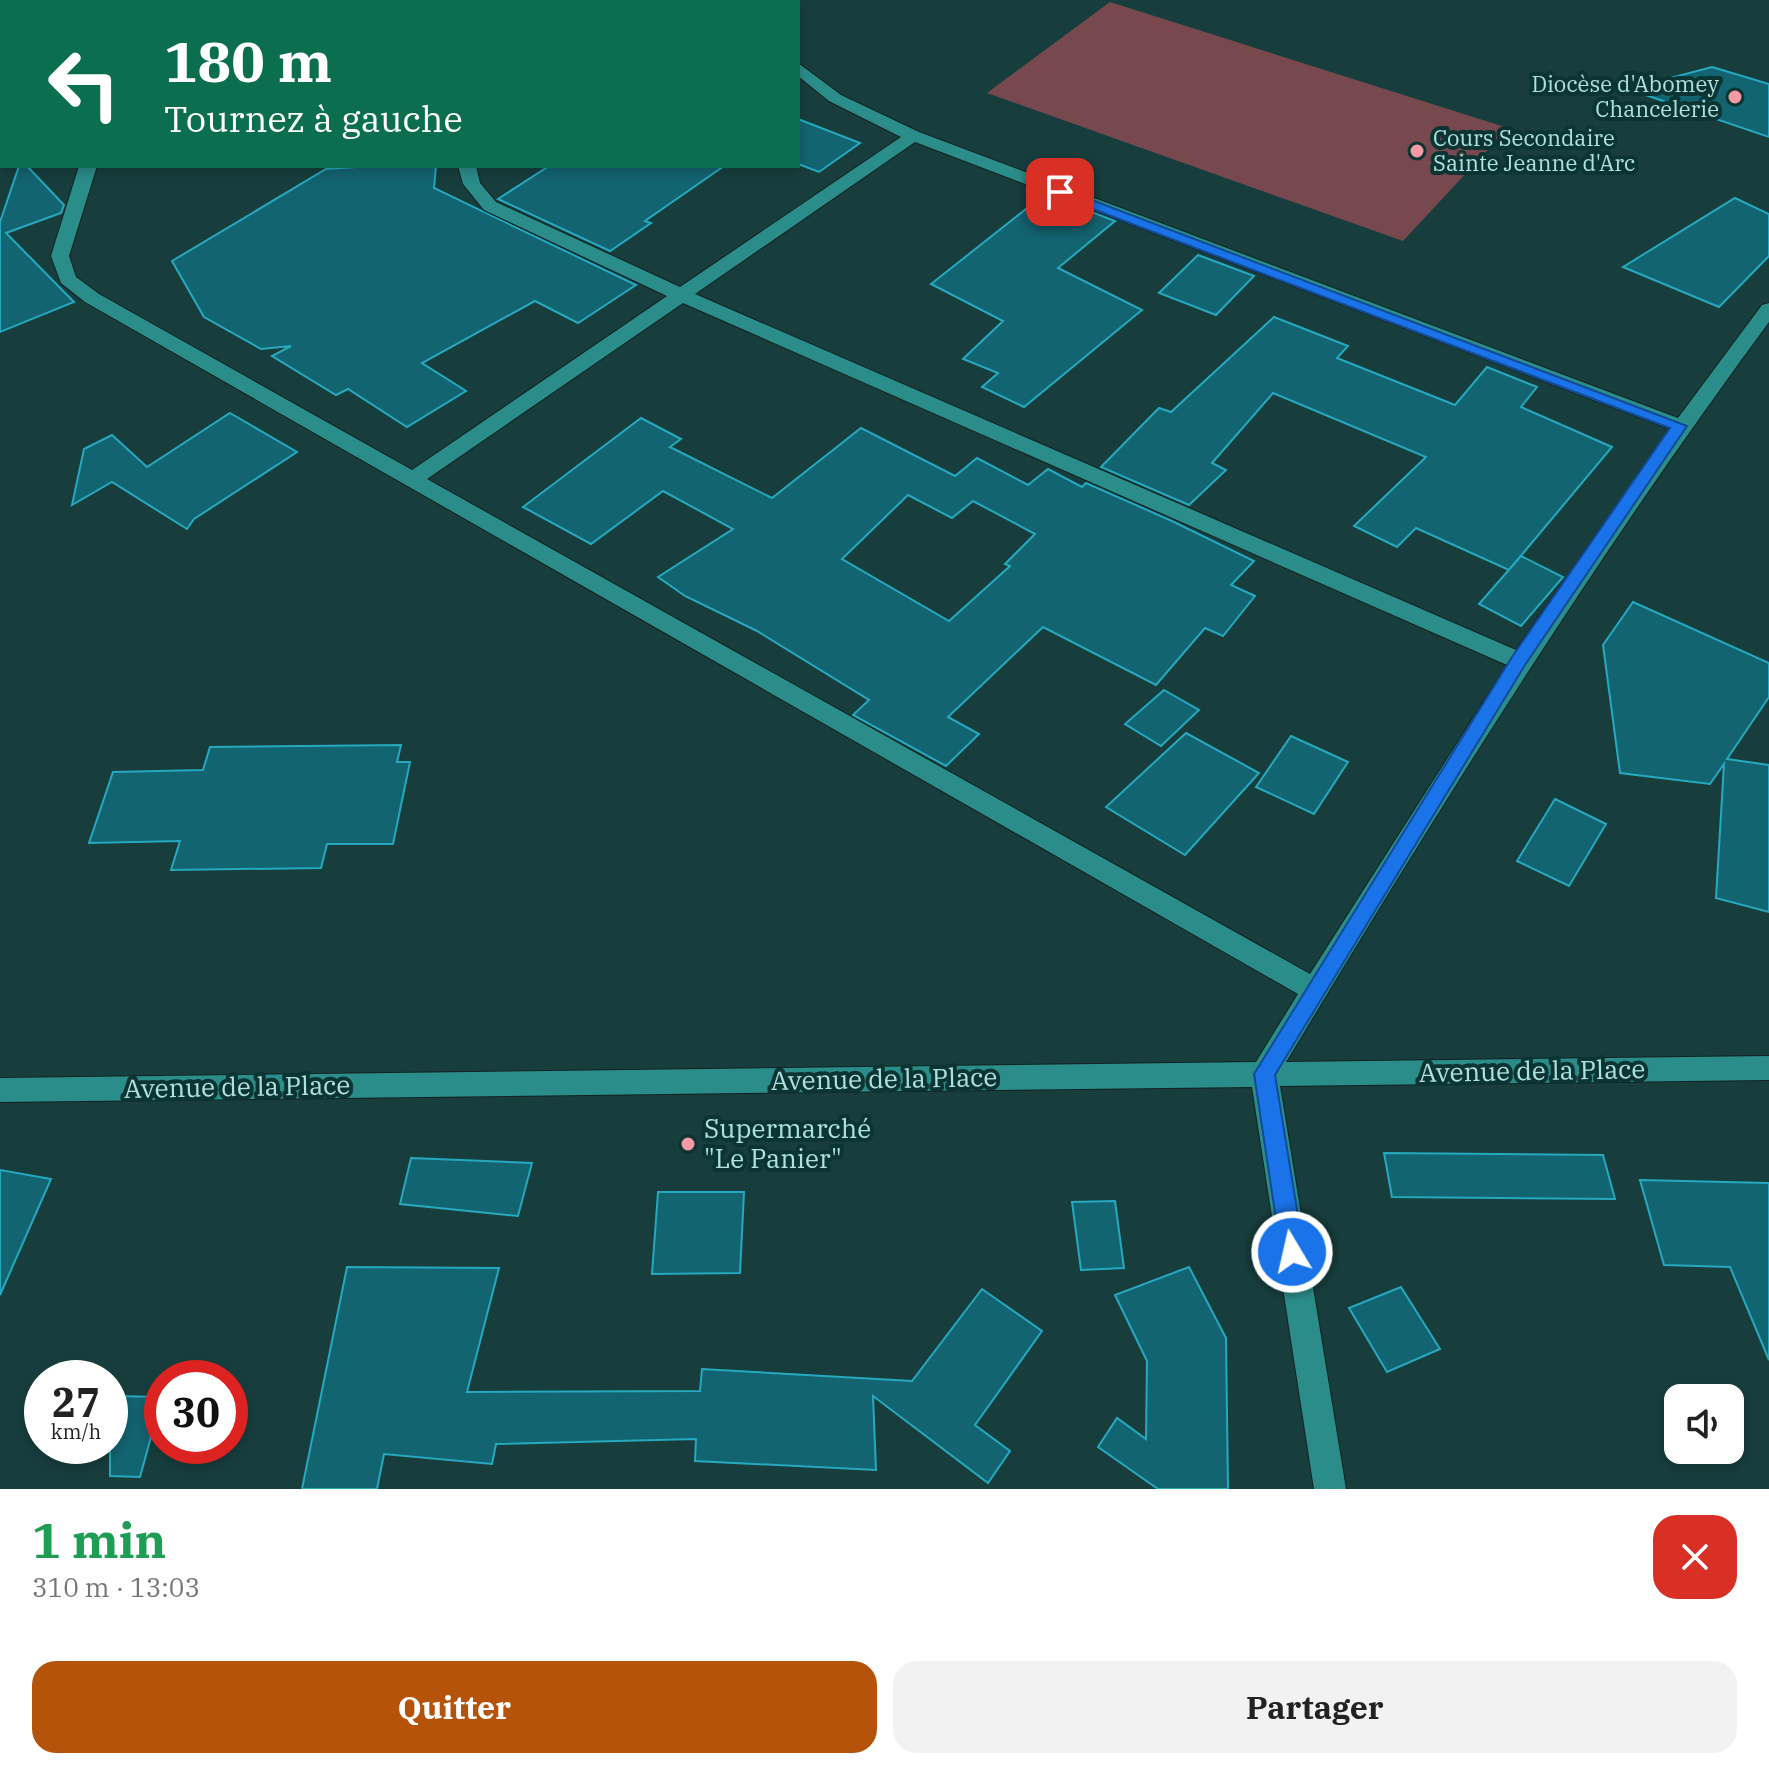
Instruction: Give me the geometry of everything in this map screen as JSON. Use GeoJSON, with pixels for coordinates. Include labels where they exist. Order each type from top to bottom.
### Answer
{"type":"FeatureCollection","features":[{"type":"Feature","properties":{"kind":"street"},"geometry":{"type":"LineString","coordinates":[[800,70],[835,98],[913,136],[1680,426]]}},
{"type":"Feature","properties":{"kind":"street"},"geometry":{"type":"LineString","coordinates":[[411,480],[913,136]]}},
{"type":"Feature","properties":{"kind":"street"},"geometry":{"type":"LineString","coordinates":[[87,168],[60,256],[68,279],[92,298],[1315,990]]}},
{"type":"Feature","properties":{"kind":"street"},"geometry":{"type":"LineString","coordinates":[[468,168],[472,184],[490,206],[681,295],[1519,661]]}},
{"type":"Feature","properties":{"kind":"street"},"geometry":{"type":"LineString","coordinates":[[1330,1489],[1264,1074],[1519,661],[1680,426],[1769,309]]}},
{"type":"Feature","properties":{"kind":"street","name":"Avenue de la Place"},"geometry":{"type":"LineString","coordinates":[[0,1090],[1769,1068]]}},
{"type":"Feature","properties":{"kind":"shaded area"},"geometry":{"type":"Polygon","coordinates":[[[1110,2],[1508,128],[1403,241],[987,93],[1110,2]]]}},
{"type":"Feature","properties":{"kind":"building"},"geometry":{"type":"Polygon","coordinates":[[[1712,67],[1769,84],[1769,137],[1628,89],[1712,67]]]}},
{"type":"Feature","properties":{"kind":"building"},"geometry":{"type":"Polygon","coordinates":[[[800,120],[860,143],[819,172],[800,165],[800,120]]]}},
{"type":"Feature","properties":{"kind":"building"},"geometry":{"type":"Polygon","coordinates":[[[18,168],[29,168],[64,205],[61,213],[6,233],[74,302],[0,332],[0,222],[18,168]]]}},
{"type":"Feature","properties":{"kind":"building"},"geometry":{"type":"Polygon","coordinates":[[[436,168],[434,188],[636,285],[578,323],[535,301],[422,363],[466,391],[407,427],[348,389],[336,395],[272,356],[291,346],[261,349],[204,317],[172,261],[326,169],[436,168]]]}},
{"type":"Feature","properties":{"kind":"building"},"geometry":{"type":"Polygon","coordinates":[[[546,168],[721,168],[645,221],[651,223],[610,251],[498,199],[546,168]]]}},
{"type":"Feature","properties":{"kind":"building"},"geometry":{"type":"Polygon","coordinates":[[[1045,194],[1115,221],[1058,268],[1142,310],[1024,407],[982,387],[998,373],[963,359],[1003,321],[931,284],[1045,194]]]}},
{"type":"Feature","properties":{"kind":"building"},"geometry":{"type":"Polygon","coordinates":[[[1735,198],[1769,214],[1769,256],[1719,307],[1623,267],[1735,198]]]}},
{"type":"Feature","properties":{"kind":"building"},"geometry":{"type":"Polygon","coordinates":[[[1198,255],[1254,276],[1216,315],[1159,293],[1198,255]]]}},
{"type":"Feature","properties":{"kind":"building"},"geometry":{"type":"Polygon","coordinates":[[[1274,317],[1348,346],[1337,358],[1455,405],[1487,367],[1537,387],[1521,407],[1612,447],[1509,570],[1416,528],[1397,547],[1354,526],[1426,457],[1273,393],[1212,463],[1226,470],[1189,505],[1101,467],[1159,408],[1171,412],[1274,317]]]}},
{"type":"Feature","properties":{"kind":"building"},"geometry":{"type":"Polygon","coordinates":[[[230,413],[297,452],[194,519],[187,529],[112,482],[72,505],[84,449],[112,435],[147,467],[230,413]]]}},
{"type":"Feature","properties":{"kind":"building"},"geometry":{"type":"Polygon","coordinates":[[[641,418],[681,439],[670,447],[772,498],[861,428],[955,476],[977,458],[1028,485],[1048,469],[1082,487],[1086,483],[1254,561],[1231,585],[1255,596],[1223,636],[1205,628],[1156,685],[1043,627],[948,717],[979,734],[946,766],[853,715],[869,700],[757,631],[685,596],[658,577],[733,529],[663,491],[591,544],[523,507],[641,418]],[[908,495],[842,559],[949,621],[1010,566],[1005,564],[1035,534],[973,501],[952,518],[908,495]]]}},
{"type":"Feature","properties":{"kind":"building"},"geometry":{"type":"Polygon","coordinates":[[[1521,556],[1563,577],[1521,626],[1479,604],[1521,556]]]}},
{"type":"Feature","properties":{"kind":"building"},"geometry":{"type":"Polygon","coordinates":[[[1633,602],[1769,663],[1769,697],[1727,759],[1769,765],[1769,912],[1716,898],[1724,764],[1710,784],[1620,773],[1603,645],[1633,602]]]}},
{"type":"Feature","properties":{"kind":"building"},"geometry":{"type":"Polygon","coordinates":[[[1164,690],[1199,710],[1161,746],[1125,724],[1164,690]]]}},
{"type":"Feature","properties":{"kind":"building"},"geometry":{"type":"Polygon","coordinates":[[[1186,733],[1259,773],[1185,855],[1106,807],[1186,733]]]}},
{"type":"Feature","properties":{"kind":"building"},"geometry":{"type":"Polygon","coordinates":[[[1291,736],[1348,762],[1314,814],[1256,787],[1291,736]]]}},
{"type":"Feature","properties":{"kind":"building"},"geometry":{"type":"Polygon","coordinates":[[[401,745],[397,762],[410,762],[393,844],[327,844],[321,868],[171,870],[180,841],[89,843],[113,772],[203,770],[210,747],[401,745]]]}},
{"type":"Feature","properties":{"kind":"building"},"geometry":{"type":"Polygon","coordinates":[[[1555,799],[1606,824],[1569,886],[1517,861],[1555,799]]]}},
{"type":"Feature","properties":{"kind":"building"},"geometry":{"type":"Polygon","coordinates":[[[1384,1153],[1603,1155],[1615,1199],[1392,1197],[1384,1153]]]}},
{"type":"Feature","properties":{"kind":"building"},"geometry":{"type":"Polygon","coordinates":[[[411,1158],[532,1163],[518,1216],[400,1204],[411,1158]]]}},
{"type":"Feature","properties":{"kind":"building"},"geometry":{"type":"Polygon","coordinates":[[[0,1170],[51,1179],[0,1295],[0,1170]]]}},
{"type":"Feature","properties":{"kind":"building"},"geometry":{"type":"Polygon","coordinates":[[[1640,1180],[1769,1183],[1769,1360],[1730,1267],[1664,1265],[1640,1180]]]}},
{"type":"Feature","properties":{"kind":"building"},"geometry":{"type":"Polygon","coordinates":[[[658,1192],[744,1192],[740,1273],[652,1274],[658,1192]]]}},
{"type":"Feature","properties":{"kind":"building"},"geometry":{"type":"Polygon","coordinates":[[[1115,1201],[1124,1268],[1081,1270],[1072,1202],[1115,1201]]]}},
{"type":"Feature","properties":{"kind":"building"},"geometry":{"type":"Polygon","coordinates":[[[347,1267],[499,1268],[467,1392],[700,1391],[702,1369],[912,1381],[982,1289],[1042,1331],[975,1425],[1010,1451],[988,1483],[873,1396],[876,1470],[695,1461],[696,1439],[496,1444],[492,1464],[384,1454],[377,1489],[302,1489],[347,1267]]]}},
{"type":"Feature","properties":{"kind":"building"},"geometry":{"type":"Polygon","coordinates":[[[1189,1267],[1226,1338],[1228,1489],[1158,1489],[1098,1447],[1117,1418],[1146,1439],[1147,1361],[1115,1295],[1189,1267]]]}},
{"type":"Feature","properties":{"kind":"building"},"geometry":{"type":"Polygon","coordinates":[[[1401,1287],[1440,1349],[1387,1372],[1349,1308],[1401,1287]]]}},
{"type":"Feature","properties":{"kind":"building"},"geometry":{"type":"Polygon","coordinates":[[[128,1396],[144,1397],[144,1462],[140,1477],[110,1476],[110,1464],[128,1464],[128,1396]]]}},
{"type":"Feature","properties":{"kind":"place","name":"Diocèse d'Abomey Chancelerie"},"geometry":{"type":"Point","coordinates":[1735,97]}},
{"type":"Feature","properties":{"kind":"place","name":"Cours Secondaire Sainte Jeanne d'Arc"},"geometry":{"type":"Point","coordinates":[1417,151]}},
{"type":"Feature","properties":{"kind":"place","name":"Supermarché \"Le Panier\""},"geometry":{"type":"Point","coordinates":[688,1144]}},
{"type":"Feature","properties":{"kind":"route"},"geometry":{"type":"LineString","coordinates":[[1060,192],[1680,426],[1519,661],[1264,1074],[1292,1252]]}}]}
